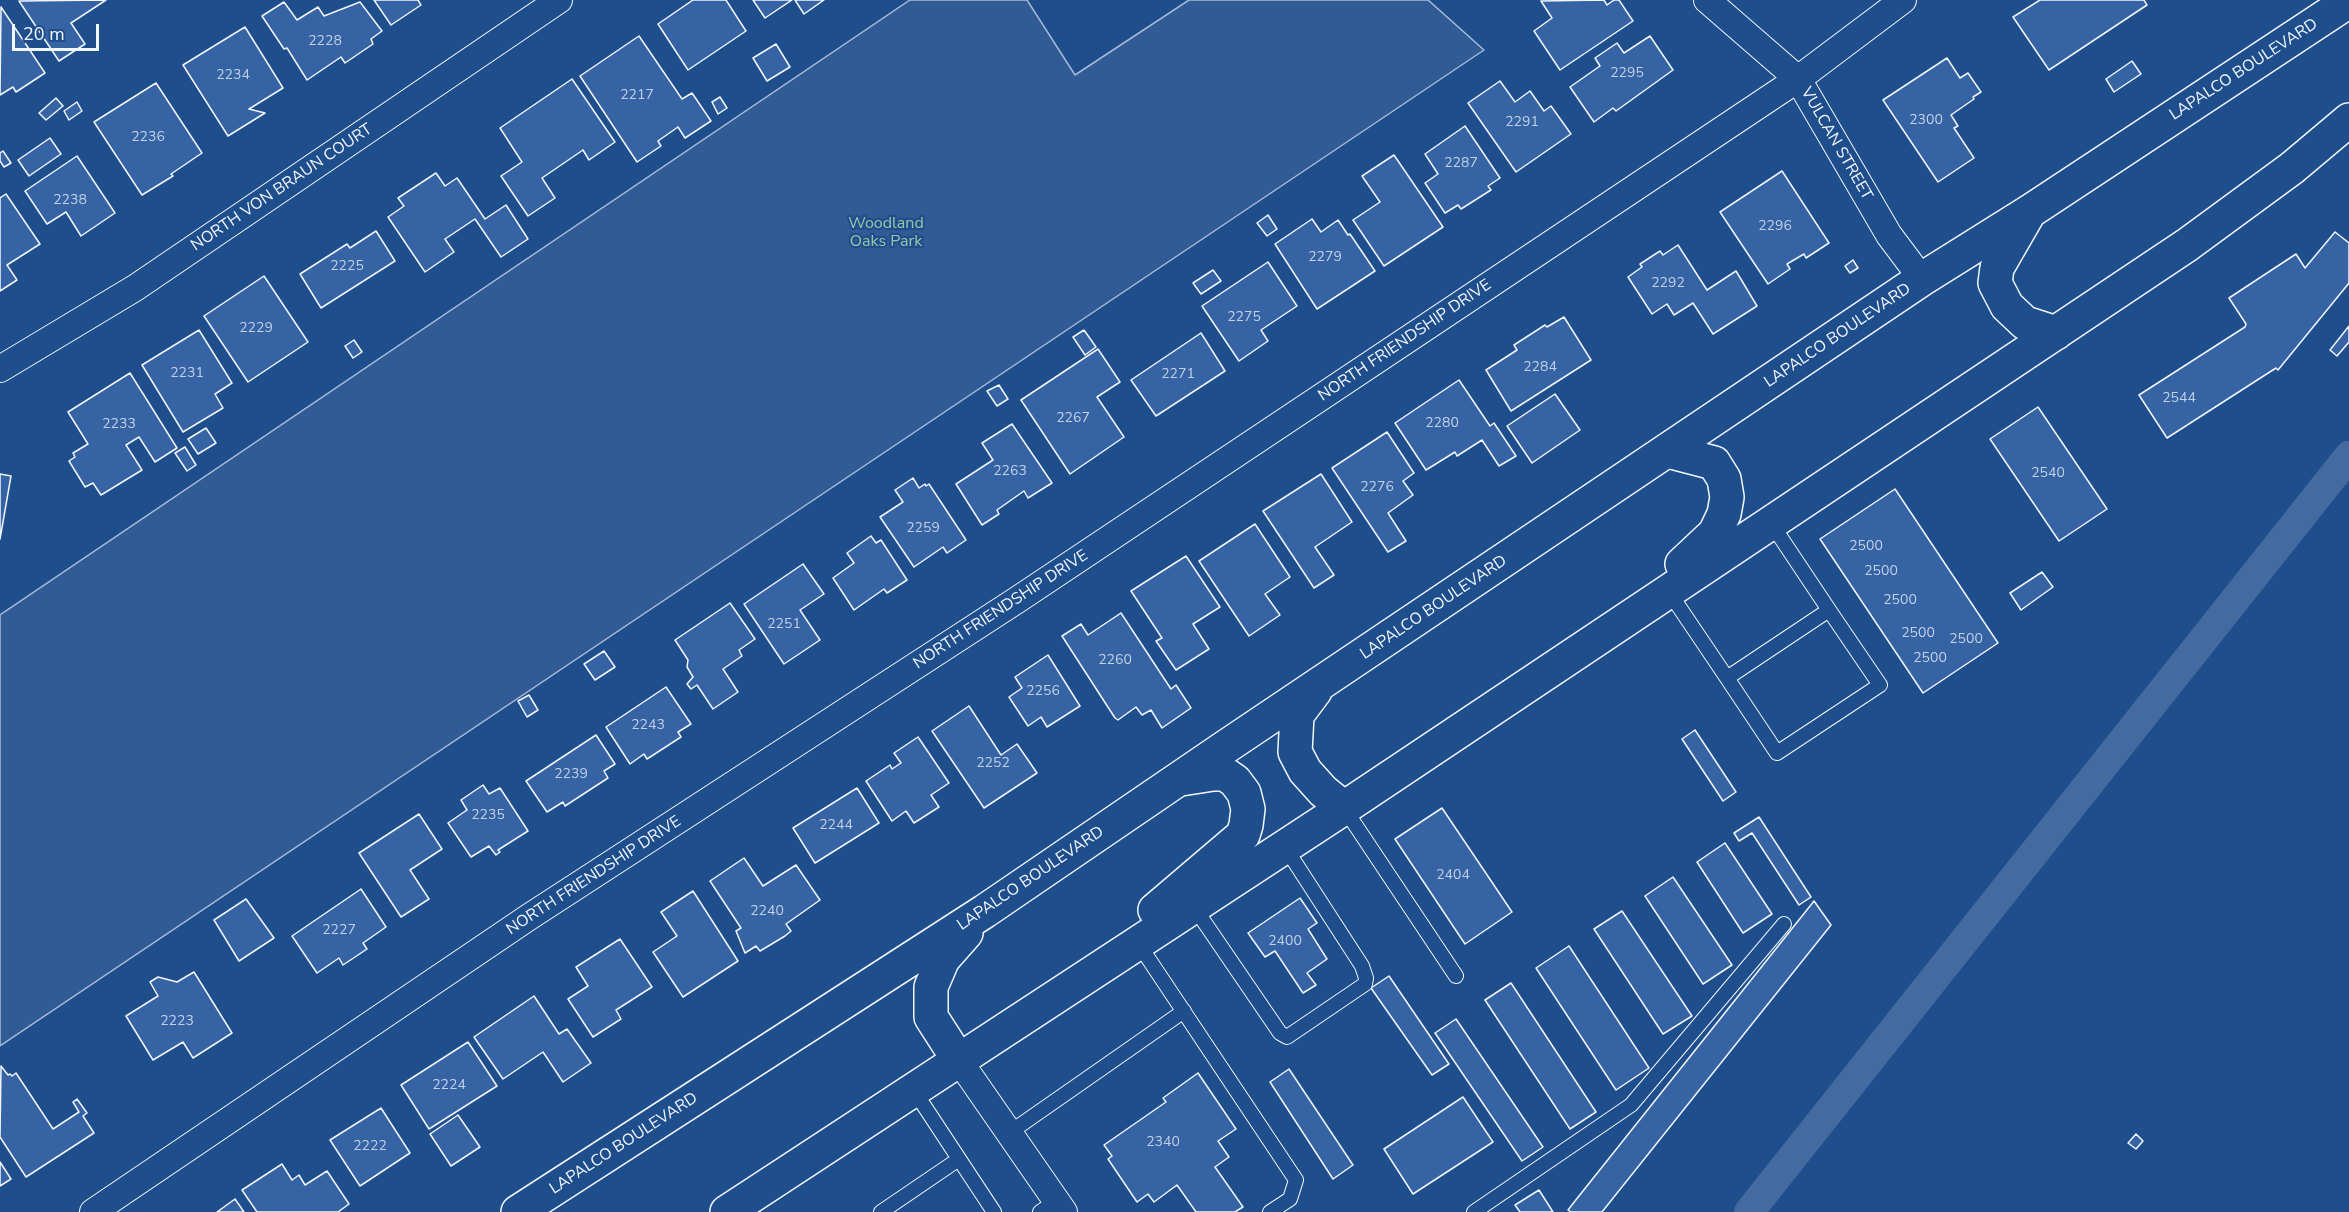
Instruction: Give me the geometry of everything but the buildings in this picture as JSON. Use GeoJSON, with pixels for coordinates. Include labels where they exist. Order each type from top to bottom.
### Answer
{"type":"FeatureCollection","features":[{"type":"Feature","properties":{"kind":"main road","name":"LAPALCO BOULEVARD"},"geometry":{"type":"LineString","coordinates":[[518,1212],[985,911],[1922,279],[2029,212],[2349,1]]}},
{"type":"Feature","properties":{"kind":"main road"},"geometry":{"type":"LineString","coordinates":[[727,1212],[1344,808],[2187,245],[2292,168],[2349,120]]}},
{"type":"Feature","properties":{"kind":"main road"},"geometry":{"type":"LineString","coordinates":[[2187,245],[2250,222],[2311,180],[2349,150]]}},
{"type":"Feature","properties":{"kind":"main road"},"geometry":{"type":"LineString","coordinates":[[2029,212],[1997,268],[1995,283],[2007,306],[2025,323],[2056,333]]}},
{"type":"Feature","properties":{"kind":"main road"},"geometry":{"type":"LineString","coordinates":[[1608,632],[1715,533],[1724,514],[1727,497],[1724,479],[1714,464],[1668,451]]}},
{"type":"Feature","properties":{"kind":"main road"},"geometry":{"type":"LineString","coordinates":[[1320,685],[1297,715],[1294,752],[1305,771],[1323,791],[1344,808]]}},
{"type":"Feature","properties":{"kind":"main road"},"geometry":{"type":"LineString","coordinates":[[1061,993],[1112,943],[1175,895],[1243,835],[1248,809],[1244,793],[1235,781],[1225,774],[1178,779]]}},
{"type":"Feature","properties":{"kind":"main road"},"geometry":{"type":"LineString","coordinates":[[958,1059],[931,1017],[931,987],[943,959],[985,911]]}},
{"type":"Feature","properties":{"kind":"street","name":"NORTH VON BRAUN COURT"},"geometry":{"type":"LineString","coordinates":[[0,369],[135,288],[559,0]]}},
{"type":"Feature","properties":{"kind":"street","name":"VULCAN STREET"},"geometry":{"type":"LineString","coordinates":[[1707,0],[1798,79],[1889,235],[1922,279]]}},
{"type":"Feature","properties":{"kind":"street","name":"NORTH FRIENDSHIP DRIVE"},"geometry":{"type":"LineString","coordinates":[[93,1212],[529,917],[1017,600],[1798,79],[1903,0]]}},
{"type":"Feature","properties":{"kind":"street"},"geometry":{"type":"LineString","coordinates":[[958,1059],[1009,1133],[1053,1208]]}},
{"type":"Feature","properties":{"kind":"lane"},"geometry":{"type":"LineString","coordinates":[[1669,591],[1777,753],[1880,685],[1771,523]]}},
{"type":"Feature","properties":{"kind":"lane"},"geometry":{"type":"LineString","coordinates":[[1727,678],[1829,610]]}},
{"type":"Feature","properties":{"kind":"lane"},"geometry":{"type":"LineString","coordinates":[[1344,808],[1456,976]]}},
{"type":"Feature","properties":{"kind":"lane"},"geometry":{"type":"LineString","coordinates":[[1194,907],[1280,1033],[1287,1037],[1365,984],[1366,978],[1362,966],[1285,846]]}},
{"type":"Feature","properties":{"kind":"lane"},"geometry":{"type":"LineString","coordinates":[[1474,1212],[1631,1105],[1784,924]]}},
{"type":"Feature","properties":{"kind":"lane"},"geometry":{"type":"LineString","coordinates":[[1138,943],[1296,1180],[1290,1199],[1270,1212]]}},
{"type":"Feature","properties":{"kind":"lane"},"geometry":{"type":"LineString","coordinates":[[1009,1133],[1184,1011]]}},
{"type":"Feature","properties":{"kind":"lane"},"geometry":{"type":"LineString","coordinates":[[913,1089],[994,1212]]}},
{"type":"Feature","properties":{"kind":"lane"},"geometry":{"type":"LineString","coordinates":[[881,1212],[959,1159]]}},
{"type":"Feature","properties":{"kind":"green space","name":"Woodland Oaks Park"},"geometry":{"type":"Polygon","coordinates":[[[910,0],[1027,0],[1075,75],[1189,0],[1428,0],[1484,50],[0,1046],[0,615],[910,0]]]}},
{"type":"Feature","properties":{"kind":"waterway"},"geometry":{"type":"LineString","coordinates":[[1749,1212],[2349,456]]}}]}
